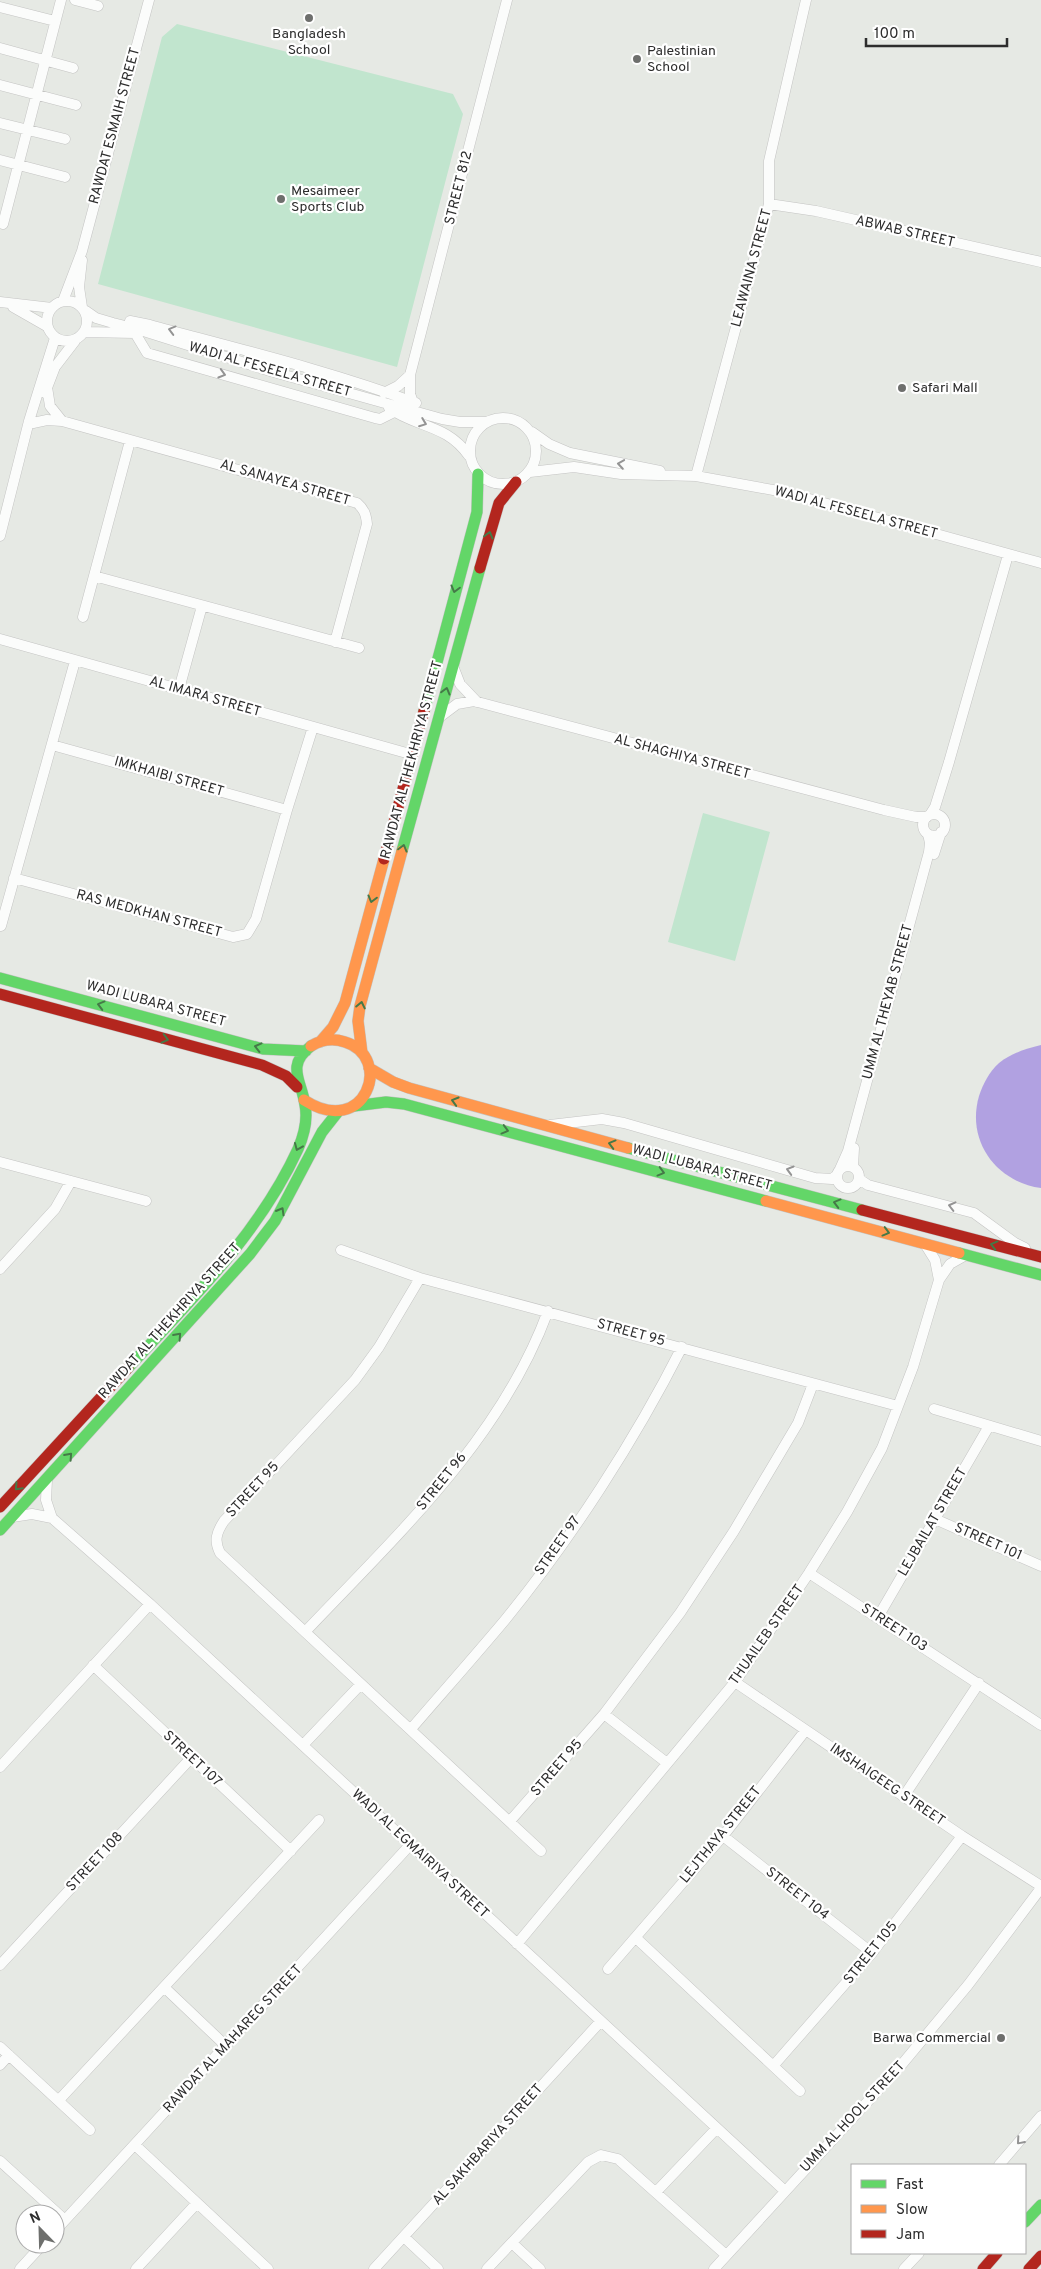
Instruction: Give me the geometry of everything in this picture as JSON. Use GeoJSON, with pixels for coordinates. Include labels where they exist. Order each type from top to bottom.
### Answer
{"type":"FeatureCollection","features":[{"type":"Feature","properties":{"kind":"main road","name":"RAWDAT AL THEKHRIYA STREET"},"geometry":{"type":"LineString","coordinates":[[320,1042],[333,1027],[345,1002],[476,512],[478,474]]}},
{"type":"Feature","properties":{"kind":"main road","name":"RAWDAT AL THEKHRIYA STREET"},"geometry":{"type":"LineString","coordinates":[[362,1053],[358,1021],[360,1006],[494,514],[499,503],[516,482]]}},
{"type":"Feature","properties":{"kind":"main road","name":"WADI LUBARA STREET"},"geometry":{"type":"LineString","coordinates":[[0,978],[263,1049],[306,1051]]}},
{"type":"Feature","properties":{"kind":"main road"},"geometry":{"type":"LineString","coordinates":[[0,994],[262,1065],[286,1076],[297,1087],[304,1100],[319,1110],[337,1113],[354,1106],[362,1099],[367,1089],[369,1068],[362,1053],[355,1047],[338,1040],[320,1042],[306,1051],[297,1068],[297,1087]]}},
{"type":"Feature","properties":{"kind":"main road","name":"WADI LUBARA STREET"},"geometry":{"type":"LineString","coordinates":[[369,1068],[393,1082],[409,1088],[543,1126],[1041,1257]]}},
{"type":"Feature","properties":{"kind":"main road","name":"RAWDAT AL THEKHRIYA STREET"},"geometry":{"type":"LineString","coordinates":[[0,1507],[209,1279],[261,1216],[301,1140],[306,1116],[304,1100]]}},
{"type":"Feature","properties":{"kind":"main road","name":"WADI LUBARA STREET"},"geometry":{"type":"LineString","coordinates":[[354,1106],[386,1102],[404,1104],[1041,1275]]}},
{"type":"Feature","properties":{"kind":"main road","name":"RAWDAT AL THEKHRIYA STREET"},"geometry":{"type":"LineString","coordinates":[[0,1530],[250,1254],[275,1221],[322,1132],[337,1113]]}},
{"type":"Feature","properties":{"kind":"main road"},"geometry":{"type":"LineString","coordinates":[[1026,2221],[1041,2204]]}},
{"type":"Feature","properties":{"kind":"main road"},"geometry":{"type":"LineString","coordinates":[[983,2269],[996,2254]]}},
{"type":"Feature","properties":{"kind":"main road"},"geometry":{"type":"LineString","coordinates":[[1029,2269],[1041,2256]]}},
{"type":"Feature","properties":{"kind":"street"},"geometry":{"type":"LineString","coordinates":[[0,222],[3,224],[61,0]]}},
{"type":"Feature","properties":{"kind":"street"},"geometry":{"type":"LineString","coordinates":[[75,0],[98,6]]}},
{"type":"Feature","properties":{"kind":"street","name":"RAWDAT ESMAIH STREET"},"geometry":{"type":"LineString","coordinates":[[63,301],[82,251],[149,0]]}},
{"type":"Feature","properties":{"kind":"street","name":"STREET 812"},"geometry":{"type":"LineString","coordinates":[[414,402],[410,394],[410,375],[507,0]]}},
{"type":"Feature","properties":{"kind":"street","name":"LEAWAINA STREET"},"geometry":{"type":"LineString","coordinates":[[696,476],[769,204],[768,161],[806,0]]}},
{"type":"Feature","properties":{"kind":"street"},"geometry":{"type":"LineString","coordinates":[[0,7],[55,21]]}},
{"type":"Feature","properties":{"kind":"street"},"geometry":{"type":"LineString","coordinates":[[0,48],[73,68]]}},
{"type":"Feature","properties":{"kind":"street"},"geometry":{"type":"LineString","coordinates":[[0,85],[76,105]]}},
{"type":"Feature","properties":{"kind":"street"},"geometry":{"type":"LineString","coordinates":[[0,123],[65,139]]}},
{"type":"Feature","properties":{"kind":"street"},"geometry":{"type":"LineString","coordinates":[[0,160],[65,177]]}},
{"type":"Feature","properties":{"kind":"street","name":"ABWAB STREET"},"geometry":{"type":"LineString","coordinates":[[769,204],[816,211],[1041,262]]}},
{"type":"Feature","properties":{"kind":"street","name":"RAWDAT ESMAIH STREET"},"geometry":{"type":"LineString","coordinates":[[82,251],[79,287],[84,309]]}},
{"type":"Feature","properties":{"kind":"street"},"geometry":{"type":"LineString","coordinates":[[25,442],[47,386],[61,357],[85,332],[88,322],[84,309],[70,301],[63,301],[52,308],[47,320],[48,327],[55,338],[61,341],[75,341]]}},
{"type":"Feature","properties":{"kind":"street"},"geometry":{"type":"LineString","coordinates":[[2,302],[52,308]]}},
{"type":"Feature","properties":{"kind":"street"},"geometry":{"type":"LineString","coordinates":[[2,302],[48,327]]}},
{"type":"Feature","properties":{"kind":"street","name":"WADI AL FESEELA STREET"},"geometry":{"type":"LineString","coordinates":[[84,309],[96,318],[382,398],[432,416],[460,422],[487,422]]}},
{"type":"Feature","properties":{"kind":"street"},"geometry":{"type":"LineString","coordinates":[[113,323],[128,321],[150,324],[366,386],[382,398],[414,402],[422,406],[432,416]]}},
{"type":"Feature","properties":{"kind":"street","name":"WADI AL FESEELA STREET"},"geometry":{"type":"LineString","coordinates":[[85,332],[135,333],[161,337]]}},
{"type":"Feature","properties":{"kind":"street"},"geometry":{"type":"LineString","coordinates":[[135,333],[147,353],[375,418],[380,419],[394,412]]}},
{"type":"Feature","properties":{"kind":"street"},"geometry":{"type":"LineString","coordinates":[[0,536],[29,421],[55,338]]}},
{"type":"Feature","properties":{"kind":"street"},"geometry":{"type":"LineString","coordinates":[[382,398],[410,375]]}},
{"type":"Feature","properties":{"kind":"street"},"geometry":{"type":"LineString","coordinates":[[47,386],[50,406],[62,421]]}},
{"type":"Feature","properties":{"kind":"street","name":"WADI AL FESEELA STREET"},"geometry":{"type":"LineString","coordinates":[[382,398],[394,412],[446,433],[469,456]]}},
{"type":"Feature","properties":{"kind":"street"},"geometry":{"type":"LineString","coordinates":[[506,418],[515,420],[530,431],[535,440],[537,451],[535,462],[530,472],[516,482],[496,484],[478,474],[469,456],[473,436],[487,422],[506,418]]}},
{"type":"Feature","properties":{"kind":"street","name":"AL SANAYEA STREET"},"geometry":{"type":"LineString","coordinates":[[33,423],[47,420],[62,421],[348,499],[363,508],[367,524],[335,642]]}},
{"type":"Feature","properties":{"kind":"street","name":"WADI AL FESEELA STREET"},"geometry":{"type":"LineString","coordinates":[[530,431],[549,444],[570,453],[668,474]]}},
{"type":"Feature","properties":{"kind":"street"},"geometry":{"type":"LineString","coordinates":[[83,617],[130,441]]}},
{"type":"Feature","properties":{"kind":"street","name":"WADI AL FESEELA STREET"},"geometry":{"type":"LineString","coordinates":[[530,472],[574,467],[628,475],[668,474],[696,476],[784,492],[1041,563]]}},
{"type":"Feature","properties":{"kind":"street"},"geometry":{"type":"LineString","coordinates":[[949,762],[949,776],[941,805],[944,826],[941,832],[936,835],[926,832],[923,825],[935,807],[1008,555]]}},
{"type":"Feature","properties":{"kind":"street"},"geometry":{"type":"LineString","coordinates":[[94,576],[359,648]]}},
{"type":"Feature","properties":{"kind":"street"},"geometry":{"type":"LineString","coordinates":[[180,689],[202,606]]}},
{"type":"Feature","properties":{"kind":"street","name":"AL IMARA STREET"},"geometry":{"type":"LineString","coordinates":[[0,639],[410,754]]}},
{"type":"Feature","properties":{"kind":"street"},"geometry":{"type":"LineString","coordinates":[[1,926],[75,661]]}},
{"type":"Feature","properties":{"kind":"street"},"geometry":{"type":"LineString","coordinates":[[453,666],[460,684],[477,702]]}},
{"type":"Feature","properties":{"kind":"street","name":"AL SHAGHIYA STREET"},"geometry":{"type":"LineString","coordinates":[[439,719],[447,710],[457,704],[468,701],[477,702],[887,811],[916,817],[928,816]]}},
{"type":"Feature","properties":{"kind":"street","name":"RAS MEDKHAN STREET"},"geometry":{"type":"LineString","coordinates":[[14,878],[233,937],[247,934],[256,919],[313,727]]}},
{"type":"Feature","properties":{"kind":"street","name":"IMKHAIBI STREET"},"geometry":{"type":"LineString","coordinates":[[52,745],[287,810]]}},
{"type":"Feature","properties":{"kind":"street","name":"AL SHAGHIYA STREET"},"geometry":{"type":"LineString","coordinates":[[887,811],[892,817],[915,824],[926,832]]}},
{"type":"Feature","properties":{"kind":"street"},"geometry":{"type":"LineString","coordinates":[[928,816],[937,815],[943,819]]}},
{"type":"Feature","properties":{"kind":"street","name":"UMM AL THEYAB STREET"},"geometry":{"type":"LineString","coordinates":[[839,1172],[848,1151],[929,852],[930,842],[926,832]]}},
{"type":"Feature","properties":{"kind":"street","name":"UMM AL THEYAB STREET"},"geometry":{"type":"LineString","coordinates":[[853,1167],[853,1152],[941,832]]}},
{"type":"Feature","properties":{"kind":"street"},"geometry":{"type":"LineString","coordinates":[[543,1126],[602,1119],[815,1178],[832,1178],[844,1166],[853,1167],[857,1170],[859,1179],[868,1185],[974,1213],[1019,1246],[1041,1251]]}},
{"type":"Feature","properties":{"kind":"street"},"geometry":{"type":"LineString","coordinates":[[0,1162],[146,1201]]}},
{"type":"Feature","properties":{"kind":"street"},"geometry":{"type":"LineString","coordinates":[[839,1172],[839,1184],[846,1188],[854,1186],[859,1179]]}},
{"type":"Feature","properties":{"kind":"street"},"geometry":{"type":"LineString","coordinates":[[0,1269],[55,1209],[71,1181]]}},
{"type":"Feature","properties":{"kind":"street","name":"THUAILEB STREET"},"geometry":{"type":"LineString","coordinates":[[925,1243],[935,1260],[938,1280]]}},
{"type":"Feature","properties":{"kind":"street","name":"STREET 95"},"geometry":{"type":"LineString","coordinates":[[341,1250],[420,1278],[898,1406]]}},
{"type":"Feature","properties":{"kind":"street","name":"THUAILEB STREET"},"geometry":{"type":"LineString","coordinates":[[517,1944],[735,1682],[809,1574],[847,1512],[882,1448],[913,1367],[938,1280],[950,1264],[967,1255]]}},
{"type":"Feature","properties":{"kind":"street","name":"STREET 95"},"geometry":{"type":"LineString","coordinates":[[420,1278],[389,1331],[355,1380],[218,1530],[215,1539],[220,1554],[541,1851]]}},
{"type":"Feature","properties":{"kind":"street","name":"STREET 96"},"geometry":{"type":"LineString","coordinates":[[305,1632],[408,1524],[477,1440],[515,1382],[548,1311]]}},
{"type":"Feature","properties":{"kind":"street","name":"STREET 97"},"geometry":{"type":"LineString","coordinates":[[411,1729],[506,1618],[550,1560],[642,1421],[682,1347]]}},
{"type":"Feature","properties":{"kind":"street","name":"STREET 95"},"geometry":{"type":"LineString","coordinates":[[510,1822],[604,1714],[680,1613],[734,1530],[798,1423],[813,1384]]}},
{"type":"Feature","properties":{"kind":"street"},"geometry":{"type":"LineString","coordinates":[[934,1409],[1041,1441]]}},
{"type":"Feature","properties":{"kind":"street","name":"LEJBAILAT STREET"},"geometry":{"type":"LineString","coordinates":[[878,1617],[989,1426]]}},
{"type":"Feature","properties":{"kind":"street"},"geometry":{"type":"LineString","coordinates":[[12,1517],[32,1514],[52,1518],[46,1500],[47,1480]]}},
{"type":"Feature","properties":{"kind":"street","name":"WADI AL EGMAIRIYA STREET"},"geometry":{"type":"LineString","coordinates":[[52,1518],[150,1604],[785,2191]]}},
{"type":"Feature","properties":{"kind":"street","name":"STREET 101"},"geometry":{"type":"LineString","coordinates":[[935,1519],[1041,1566]]}},
{"type":"Feature","properties":{"kind":"street","name":"STREET 103"},"geometry":{"type":"LineString","coordinates":[[809,1574],[1040,1722]]}},
{"type":"Feature","properties":{"kind":"street"},"geometry":{"type":"LineString","coordinates":[[0,1767],[150,1604]]}},
{"type":"Feature","properties":{"kind":"street","name":"STREET 107"},"geometry":{"type":"LineString","coordinates":[[93,1666],[291,1851]]}},
{"type":"Feature","properties":{"kind":"street","name":"IMSHAIGEEG STREET"},"geometry":{"type":"LineString","coordinates":[[735,1682],[962,1836],[1041,1887]]}},
{"type":"Feature","properties":{"kind":"street"},"geometry":{"type":"LineString","coordinates":[[904,1796],[978,1682]]}},
{"type":"Feature","properties":{"kind":"street"},"geometry":{"type":"LineString","coordinates":[[303,1745],[361,1684]]}},
{"type":"Feature","properties":{"kind":"street"},"geometry":{"type":"LineString","coordinates":[[604,1714],[667,1763]]}},
{"type":"Feature","properties":{"kind":"street","name":"LEJTHAYA STREET"},"geometry":{"type":"LineString","coordinates":[[608,1969],[723,1836],[805,1730]]}},
{"type":"Feature","properties":{"kind":"street","name":"STREET 108"},"geometry":{"type":"LineString","coordinates":[[0,1965],[191,1758]]}},
{"type":"Feature","properties":{"kind":"street"},"geometry":{"type":"LineString","coordinates":[[59,2100],[319,1820]]}},
{"type":"Feature","properties":{"kind":"street","name":"STREET 104"},"geometry":{"type":"LineString","coordinates":[[723,1836],[872,1953]]}},
{"type":"Feature","properties":{"kind":"street","name":"STREET 105"},"geometry":{"type":"LineString","coordinates":[[774,2065],[872,1953],[962,1836]]}},
{"type":"Feature","properties":{"kind":"street","name":"RAWDAT AL MAHAREG STREET"},"geometry":{"type":"LineString","coordinates":[[65,2220],[410,1845]]}},
{"type":"Feature","properties":{"kind":"street","name":"UMM AL HOOL STREET"},"geometry":{"type":"LineString","coordinates":[[714,2269],[903,2063],[968,1985],[1041,1887]]}},
{"type":"Feature","properties":{"kind":"street"},"geometry":{"type":"LineString","coordinates":[[636,1938],[800,2091]]}},
{"type":"Feature","properties":{"kind":"street"},"geometry":{"type":"LineString","coordinates":[[165,1988],[226,2046]]}},
{"type":"Feature","properties":{"kind":"street","name":"AL SAKHBARIYA STREET"},"geometry":{"type":"LineString","coordinates":[[374,2269],[601,2021]]}},
{"type":"Feature","properties":{"kind":"street"},"geometry":{"type":"LineString","coordinates":[[0,2047],[90,2130]]}},
{"type":"Feature","properties":{"kind":"street"},"geometry":{"type":"LineString","coordinates":[[0,2065],[9,2055]]}},
{"type":"Feature","properties":{"kind":"street"},"geometry":{"type":"LineString","coordinates":[[1000,2164],[1041,2116]]}},
{"type":"Feature","properties":{"kind":"street"},"geometry":{"type":"LineString","coordinates":[[656,2192],[717,2128]]}},
{"type":"Feature","properties":{"kind":"street"},"geometry":{"type":"LineString","coordinates":[[135,2145],[268,2269]]}},
{"type":"Feature","properties":{"kind":"street"},"geometry":{"type":"LineString","coordinates":[[487,2269],[588,2162],[602,2155],[618,2159],[726,2256]]}},
{"type":"Feature","properties":{"kind":"street"},"geometry":{"type":"LineString","coordinates":[[0,2161],[47,2204]]}},
{"type":"Feature","properties":{"kind":"street"},"geometry":{"type":"LineString","coordinates":[[140,2268],[197,2203]]}},
{"type":"Feature","properties":{"kind":"street"},"geometry":{"type":"LineString","coordinates":[[404,2237],[438,2269]]}},
{"type":"Feature","properties":{"kind":"street"},"geometry":{"type":"LineString","coordinates":[[512,2243],[540,2269]]}},
{"type":"Feature","properties":{"kind":"street"},"geometry":{"type":"LineString","coordinates":[[20,2269],[34,2254]]}},
{"type":"Feature","properties":{"kind":"street"},"geometry":{"type":"LineString","coordinates":[[904,2269],[918,2254]]}},
{"type":"Feature","properties":{"kind":"green space","name":"Mesaimeer Sports Club"},"geometry":{"type":"Polygon","coordinates":[[[177,24],[453,94],[463,114],[397,367],[98,284],[162,37],[177,24]]]}},
{"type":"Feature","properties":{"kind":"green space"},"geometry":{"type":"Polygon","coordinates":[[[703,813],[770,832],[735,961],[668,942],[703,813]]]}},
{"type":"Feature","properties":{"kind":"shaded area"},"geometry":{"type":"Polygon","coordinates":[[[1041,1045],[1041,1188],[1025,1184],[1010,1177],[988,1157],[977,1129],[976,1113],[982,1087],[995,1067],[1014,1054],[1041,1045]]]}},
{"type":"Feature","properties":{"kind":"traffic: fast"},"geometry":{"type":"LineString","coordinates":[[424,711],[477,512],[478,474]]}},
{"type":"Feature","properties":{"kind":"traffic: fast"},"geometry":{"type":"LineString","coordinates":[[402,851],[480,568]]}},
{"type":"Feature","properties":{"kind":"traffic: fast"},"geometry":{"type":"LineString","coordinates":[[0,978],[263,1049],[306,1051]]}},
{"type":"Feature","properties":{"kind":"traffic: fast"},"geometry":{"type":"LineString","coordinates":[[128,1368],[222,1265],[264,1210],[282,1180],[298,1149],[305,1127],[306,1111],[297,1067],[303,1053],[311,1046]]}},
{"type":"Feature","properties":{"kind":"traffic: fast"},"geometry":{"type":"LineString","coordinates":[[354,1106],[386,1102],[404,1104],[766,1201]]}},
{"type":"Feature","properties":{"kind":"traffic: fast"},"geometry":{"type":"LineString","coordinates":[[0,1530],[250,1254],[275,1221],[322,1132],[337,1113]]}},
{"type":"Feature","properties":{"kind":"traffic: fast"},"geometry":{"type":"LineString","coordinates":[[628,1148],[862,1210]]}},
{"type":"Feature","properties":{"kind":"traffic: fast"},"geometry":{"type":"LineString","coordinates":[[959,1253],[1041,1275]]}},
{"type":"Feature","properties":{"kind":"traffic: fast"},"geometry":{"type":"LineString","coordinates":[[1026,2221],[1041,2205]]}},
{"type":"Feature","properties":{"kind":"traffic: slow"},"geometry":{"type":"LineString","coordinates":[[362,1053],[358,1021],[360,1006],[402,851]]}},
{"type":"Feature","properties":{"kind":"traffic: slow"},"geometry":{"type":"LineString","coordinates":[[320,1042],[333,1027],[345,1003],[384,859]]}},
{"type":"Feature","properties":{"kind":"traffic: slow"},"geometry":{"type":"LineString","coordinates":[[304,1100],[326,1110],[343,1110],[357,1103],[366,1092],[370,1077],[368,1063],[360,1050],[345,1042],[327,1040],[311,1046]]}},
{"type":"Feature","properties":{"kind":"traffic: slow"},"geometry":{"type":"LineString","coordinates":[[369,1068],[393,1082],[409,1088],[628,1148]]}},
{"type":"Feature","properties":{"kind":"traffic: slow"},"geometry":{"type":"LineString","coordinates":[[766,1201],[959,1253]]}},
{"type":"Feature","properties":{"kind":"traffic: jam"},"geometry":{"type":"LineString","coordinates":[[480,568],[499,503],[516,482]]}},
{"type":"Feature","properties":{"kind":"traffic: jam"},"geometry":{"type":"LineString","coordinates":[[384,859],[424,711]]}},
{"type":"Feature","properties":{"kind":"traffic: jam"},"geometry":{"type":"LineString","coordinates":[[0,994],[262,1065],[286,1076],[297,1087]]}},
{"type":"Feature","properties":{"kind":"traffic: jam"},"geometry":{"type":"LineString","coordinates":[[862,1210],[1041,1257]]}},
{"type":"Feature","properties":{"kind":"traffic: jam"},"geometry":{"type":"LineString","coordinates":[[0,1507],[128,1368]]}},
{"type":"Feature","properties":{"kind":"traffic: jam"},"geometry":{"type":"LineString","coordinates":[[983,2269],[996,2254]]}},
{"type":"Feature","properties":{"kind":"traffic: jam"},"geometry":{"type":"LineString","coordinates":[[1029,2269],[1041,2256]]}},
{"type":"Feature","properties":{"kind":"place","name":"Bangladesh School"},"geometry":{"type":"Point","coordinates":[309,18]}},
{"type":"Feature","properties":{"kind":"place","name":"Palestinian School"},"geometry":{"type":"Point","coordinates":[637,59]}},
{"type":"Feature","properties":{"kind":"place","name":"Mesaimeer Sports Club"},"geometry":{"type":"Point","coordinates":[281,199]}},
{"type":"Feature","properties":{"kind":"place","name":"Safari Mall"},"geometry":{"type":"Point","coordinates":[902,388]}},
{"type":"Feature","properties":{"kind":"place","name":"Barwa Commercial"},"geometry":{"type":"Point","coordinates":[1001,2038]}}]}
